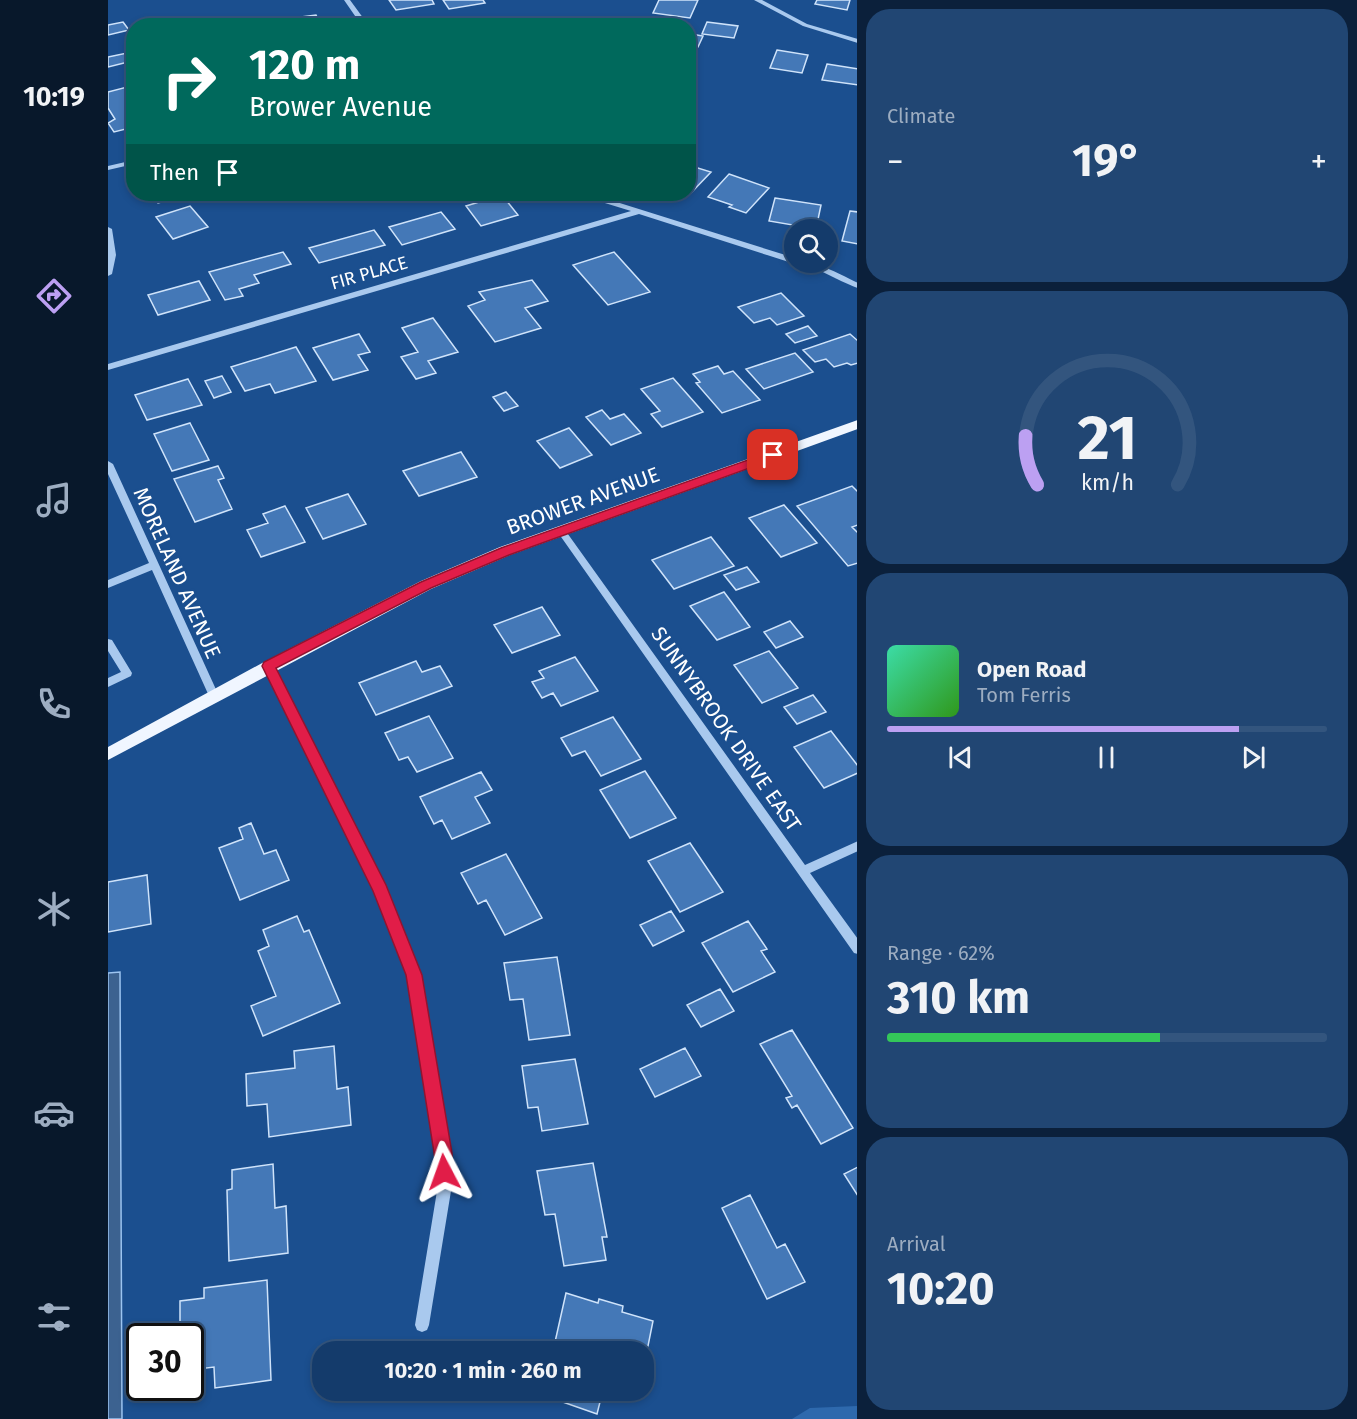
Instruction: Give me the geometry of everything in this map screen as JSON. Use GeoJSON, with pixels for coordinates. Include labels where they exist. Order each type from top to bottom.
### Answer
{"type":"FeatureCollection","features":[{"type":"Feature","properties":{"kind":"main road","name":"BROWER AVENUE"},"geometry":{"type":"LineString","coordinates":[[108,754],[269,666],[426,585],[505,551],[857,424]]}},
{"type":"Feature","properties":{"kind":"street"},"geometry":{"type":"LineString","coordinates":[[347,0],[360,18]]}},
{"type":"Feature","properties":{"kind":"street"},"geometry":{"type":"LineString","coordinates":[[757,0],[805,26],[857,41]]}},
{"type":"Feature","properties":{"kind":"street"},"geometry":{"type":"LineString","coordinates":[[108,168],[126,164]]}},
{"type":"Feature","properties":{"kind":"street"},"geometry":{"type":"LineString","coordinates":[[608,201],[784,257]]}},
{"type":"Feature","properties":{"kind":"street","name":"FIR PLACE"},"geometry":{"type":"LineString","coordinates":[[108,367],[640,211]]}},
{"type":"Feature","properties":{"kind":"street"},"geometry":{"type":"LineString","coordinates":[[108,229],[110,256],[108,274]]}},
{"type":"Feature","properties":{"kind":"street"},"geometry":{"type":"LineString","coordinates":[[831,273],[857,286]]}},
{"type":"Feature","properties":{"kind":"street","name":"MORELAND AVENUE"},"geometry":{"type":"LineString","coordinates":[[108,464],[214,696]]}},
{"type":"Feature","properties":{"kind":"street","name":"SUNNYBROOK DRIVE EAST"},"geometry":{"type":"LineString","coordinates":[[562,531],[857,948]]}},
{"type":"Feature","properties":{"kind":"street"},"geometry":{"type":"LineString","coordinates":[[108,584],[154,565]]}},
{"type":"Feature","properties":{"kind":"street"},"geometry":{"type":"LineString","coordinates":[[108,643],[127,673],[108,683]]}},
{"type":"Feature","properties":{"kind":"street"},"geometry":{"type":"LineString","coordinates":[[269,666],[380,890],[414,975],[444,1162],[444,1191],[422,1325]]}},
{"type":"Feature","properties":{"kind":"street"},"geometry":{"type":"LineString","coordinates":[[802,871],[857,846]]}},
{"type":"Feature","properties":{"kind":"shaded area"},"geometry":{"type":"Polygon","coordinates":[[[120,972],[122,1419],[108,1419],[108,973],[120,972]]]}},
{"type":"Feature","properties":{"kind":"shaded area"},"geometry":{"type":"Polygon","coordinates":[[[857,1406],[857,1419],[792,1419],[810,1408],[857,1406]]]}},
{"type":"Feature","properties":{"kind":"building"},"geometry":{"type":"Polygon","coordinates":[[[389,0],[432,0],[434,4],[396,10],[389,0]]]}},
{"type":"Feature","properties":{"kind":"building"},"geometry":{"type":"Polygon","coordinates":[[[443,0],[483,0],[485,3],[449,9],[443,0]]]}},
{"type":"Feature","properties":{"kind":"building"},"geometry":{"type":"Polygon","coordinates":[[[659,0],[698,0],[690,18],[653,13],[659,0]]]}},
{"type":"Feature","properties":{"kind":"building"},"geometry":{"type":"Polygon","coordinates":[[[817,0],[850,0],[847,10],[815,4],[817,0]]]}},
{"type":"Feature","properties":{"kind":"building"},"geometry":{"type":"Polygon","coordinates":[[[316,15],[318,18],[293,18],[316,15]]]}},
{"type":"Feature","properties":{"kind":"building"},"geometry":{"type":"Polygon","coordinates":[[[123,22],[126,31],[108,35],[108,25],[123,22]]]}},
{"type":"Feature","properties":{"kind":"building"},"geometry":{"type":"Polygon","coordinates":[[[707,22],[738,26],[734,38],[702,34],[707,22]]]}},
{"type":"Feature","properties":{"kind":"building"},"geometry":{"type":"Polygon","coordinates":[[[696,35],[703,36],[698,47],[696,47],[696,35]]]}},
{"type":"Feature","properties":{"kind":"building"},"geometry":{"type":"Polygon","coordinates":[[[777,50],[808,55],[802,73],[770,68],[777,50]]]}},
{"type":"Feature","properties":{"kind":"building"},"geometry":{"type":"Polygon","coordinates":[[[126,53],[126,62],[108,67],[108,57],[126,53]]]}},
{"type":"Feature","properties":{"kind":"building"},"geometry":{"type":"Polygon","coordinates":[[[827,64],[857,69],[857,85],[822,80],[827,64]]]}},
{"type":"Feature","properties":{"kind":"building"},"geometry":{"type":"Polygon","coordinates":[[[126,87],[126,129],[114,132],[108,123],[115,119],[108,108],[108,92],[126,87]]]}},
{"type":"Feature","properties":{"kind":"building"},"geometry":{"type":"Polygon","coordinates":[[[696,167],[711,172],[696,188],[696,167]]]}},
{"type":"Feature","properties":{"kind":"building"},"geometry":{"type":"Polygon","coordinates":[[[729,174],[769,188],[746,213],[729,207],[732,205],[708,197],[729,174]]]}},
{"type":"Feature","properties":{"kind":"building"},"geometry":{"type":"Polygon","coordinates":[[[775,198],[821,205],[818,219],[784,219],[784,224],[769,221],[775,198]]]}},
{"type":"Feature","properties":{"kind":"building"},"geometry":{"type":"Polygon","coordinates":[[[482,201],[507,201],[518,215],[481,226],[466,206],[482,201]]]}},
{"type":"Feature","properties":{"kind":"building"},"geometry":{"type":"Polygon","coordinates":[[[190,206],[208,227],[173,239],[156,217],[190,206]]]}},
{"type":"Feature","properties":{"kind":"building"},"geometry":{"type":"Polygon","coordinates":[[[850,211],[857,212],[857,244],[842,241],[850,211]]]}},
{"type":"Feature","properties":{"kind":"building"},"geometry":{"type":"Polygon","coordinates":[[[441,212],[455,229],[402,245],[389,227],[441,212]]]}},
{"type":"Feature","properties":{"kind":"building"},"geometry":{"type":"Polygon","coordinates":[[[374,230],[385,245],[319,263],[309,248],[374,230]]]}},
{"type":"Feature","properties":{"kind":"building"},"geometry":{"type":"Polygon","coordinates":[[[283,252],[291,264],[254,275],[259,283],[239,289],[243,296],[225,300],[209,272],[283,252]]]}},
{"type":"Feature","properties":{"kind":"building"},"geometry":{"type":"Polygon","coordinates":[[[614,252],[650,292],[608,305],[573,265],[614,252]]]}},
{"type":"Feature","properties":{"kind":"building"},"geometry":{"type":"Polygon","coordinates":[[[532,280],[548,301],[525,308],[541,328],[495,342],[468,306],[485,300],[479,292],[532,280]]]}},
{"type":"Feature","properties":{"kind":"building"},"geometry":{"type":"Polygon","coordinates":[[[199,281],[210,300],[158,315],[148,295],[199,281]]]}},
{"type":"Feature","properties":{"kind":"building"},"geometry":{"type":"Polygon","coordinates":[[[781,293],[804,316],[777,325],[770,318],[754,323],[738,307],[781,293]]]}},
{"type":"Feature","properties":{"kind":"building"},"geometry":{"type":"Polygon","coordinates":[[[433,318],[458,352],[428,361],[436,373],[416,379],[401,357],[418,352],[402,328],[433,318]]]}},
{"type":"Feature","properties":{"kind":"building"},"geometry":{"type":"Polygon","coordinates":[[[808,326],[817,336],[795,343],[786,334],[808,326]]]}},
{"type":"Feature","properties":{"kind":"building"},"geometry":{"type":"Polygon","coordinates":[[[359,334],[370,352],[358,355],[368,370],[333,380],[313,348],[359,334]]]}},
{"type":"Feature","properties":{"kind":"building"},"geometry":{"type":"Polygon","coordinates":[[[850,334],[857,340],[857,363],[851,365],[847,363],[834,367],[826,359],[815,362],[803,350],[850,334]]]}},
{"type":"Feature","properties":{"kind":"building"},"geometry":{"type":"Polygon","coordinates":[[[296,347],[316,381],[275,393],[270,384],[245,391],[231,367],[296,347]]]}},
{"type":"Feature","properties":{"kind":"building"},"geometry":{"type":"Polygon","coordinates":[[[795,353],[813,372],[764,389],[746,369],[795,353]]]}},
{"type":"Feature","properties":{"kind":"building"},"geometry":{"type":"Polygon","coordinates":[[[718,366],[724,374],[733,371],[760,400],[722,413],[696,383],[700,382],[693,374],[718,366]]]}},
{"type":"Feature","properties":{"kind":"building"},"geometry":{"type":"Polygon","coordinates":[[[222,376],[231,392],[214,398],[205,381],[222,376]]]}},
{"type":"Feature","properties":{"kind":"building"},"geometry":{"type":"Polygon","coordinates":[[[673,378],[703,412],[662,427],[651,414],[660,411],[641,389],[673,378]]]}},
{"type":"Feature","properties":{"kind":"building"},"geometry":{"type":"Polygon","coordinates":[[[188,379],[202,405],[147,420],[135,395],[188,379]]]}},
{"type":"Feature","properties":{"kind":"building"},"geometry":{"type":"Polygon","coordinates":[[[506,392],[518,406],[504,411],[493,397],[506,392]]]}},
{"type":"Feature","properties":{"kind":"building"},"geometry":{"type":"Polygon","coordinates":[[[602,410],[610,419],[624,414],[641,433],[611,445],[586,417],[602,410]]]}},
{"type":"Feature","properties":{"kind":"building"},"geometry":{"type":"Polygon","coordinates":[[[190,423],[209,460],[172,471],[154,434],[190,423]]]}},
{"type":"Feature","properties":{"kind":"building"},"geometry":{"type":"Polygon","coordinates":[[[569,428],[592,455],[560,468],[537,441],[569,428]]]}},
{"type":"Feature","properties":{"kind":"building"},"geometry":{"type":"Polygon","coordinates":[[[461,452],[477,477],[419,496],[403,471],[461,452]]]}},
{"type":"Feature","properties":{"kind":"building"},"geometry":{"type":"Polygon","coordinates":[[[218,466],[224,478],[218,480],[232,509],[195,522],[174,479],[218,466]]]}},
{"type":"Feature","properties":{"kind":"building"},"geometry":{"type":"Polygon","coordinates":[[[852,486],[857,491],[857,525],[852,527],[857,532],[857,563],[848,566],[797,506],[852,486]]]}},
{"type":"Feature","properties":{"kind":"building"},"geometry":{"type":"Polygon","coordinates":[[[348,494],[366,524],[323,539],[306,508],[348,494]]]}},
{"type":"Feature","properties":{"kind":"building"},"geometry":{"type":"Polygon","coordinates":[[[784,505],[817,543],[781,557],[749,518],[784,505]]]}},
{"type":"Feature","properties":{"kind":"building"},"geometry":{"type":"Polygon","coordinates":[[[285,506],[305,542],[261,557],[247,530],[268,523],[263,514],[285,506]]]}},
{"type":"Feature","properties":{"kind":"building"},"geometry":{"type":"Polygon","coordinates":[[[711,537],[734,566],[674,589],[652,560],[711,537]]]}},
{"type":"Feature","properties":{"kind":"building"},"geometry":{"type":"Polygon","coordinates":[[[747,567],[759,582],[736,590],[724,575],[747,567]]]}},
{"type":"Feature","properties":{"kind":"building"},"geometry":{"type":"Polygon","coordinates":[[[724,592],[750,627],[717,640],[690,606],[724,592]]]}},
{"type":"Feature","properties":{"kind":"building"},"geometry":{"type":"Polygon","coordinates":[[[542,607],[560,635],[512,653],[494,625],[542,607]]]}},
{"type":"Feature","properties":{"kind":"building"},"geometry":{"type":"Polygon","coordinates":[[[790,621],[803,637],[776,648],[764,632],[790,621]]]}},
{"type":"Feature","properties":{"kind":"building"},"geometry":{"type":"Polygon","coordinates":[[[769,651],[798,688],[762,703],[734,665],[769,651]]]}},
{"type":"Feature","properties":{"kind":"building"},"geometry":{"type":"Polygon","coordinates":[[[575,657],[598,691],[561,706],[553,693],[542,698],[532,682],[544,678],[539,671],[575,657]]]}},
{"type":"Feature","properties":{"kind":"building"},"geometry":{"type":"Polygon","coordinates":[[[416,661],[422,672],[440,666],[452,686],[376,715],[359,683],[416,661]]]}},
{"type":"Feature","properties":{"kind":"building"},"geometry":{"type":"Polygon","coordinates":[[[813,695],[826,712],[797,724],[784,707],[813,695]]]}},
{"type":"Feature","properties":{"kind":"building"},"geometry":{"type":"Polygon","coordinates":[[[429,716],[453,758],[417,772],[408,757],[399,760],[385,733],[429,716]]]}},
{"type":"Feature","properties":{"kind":"building"},"geometry":{"type":"Polygon","coordinates":[[[613,717],[641,759],[601,776],[585,751],[572,756],[561,738],[613,717]]]}},
{"type":"Feature","properties":{"kind":"building"},"geometry":{"type":"Polygon","coordinates":[[[831,731],[857,765],[857,773],[824,788],[794,747],[831,731]]]}},
{"type":"Feature","properties":{"kind":"building"},"geometry":{"type":"Polygon","coordinates":[[[645,771],[676,818],[630,838],[600,790],[645,771]]]}},
{"type":"Feature","properties":{"kind":"building"},"geometry":{"type":"Polygon","coordinates":[[[481,772],[492,790],[475,797],[490,823],[452,839],[442,820],[434,824],[420,797],[481,772]]]}},
{"type":"Feature","properties":{"kind":"building"},"geometry":{"type":"Polygon","coordinates":[[[251,823],[264,854],[276,850],[289,880],[240,900],[219,848],[243,839],[239,828],[251,823]]]}},
{"type":"Feature","properties":{"kind":"building"},"geometry":{"type":"Polygon","coordinates":[[[690,843],[723,892],[680,912],[648,861],[690,843]]]}},
{"type":"Feature","properties":{"kind":"building"},"geometry":{"type":"Polygon","coordinates":[[[506,854],[542,918],[505,935],[486,900],[478,904],[461,873],[506,854]]]}},
{"type":"Feature","properties":{"kind":"building"},"geometry":{"type":"Polygon","coordinates":[[[147,875],[151,924],[108,932],[108,882],[147,875]]]}},
{"type":"Feature","properties":{"kind":"building"},"geometry":{"type":"Polygon","coordinates":[[[671,911],[684,931],[653,946],[640,925],[671,911]]]}},
{"type":"Feature","properties":{"kind":"building"},"geometry":{"type":"Polygon","coordinates":[[[297,916],[304,932],[309,930],[340,1003],[263,1036],[251,1006],[276,996],[258,951],[269,946],[263,930],[297,916]]]}},
{"type":"Feature","properties":{"kind":"building"},"geometry":{"type":"Polygon","coordinates":[[[748,921],[767,949],[761,951],[775,972],[733,992],[702,943],[748,921]]]}},
{"type":"Feature","properties":{"kind":"building"},"geometry":{"type":"Polygon","coordinates":[[[557,957],[570,1035],[529,1040],[523,999],[510,1000],[504,963],[557,957]]]}},
{"type":"Feature","properties":{"kind":"building"},"geometry":{"type":"Polygon","coordinates":[[[720,989],[734,1011],[701,1027],[687,1005],[720,989]]]}},
{"type":"Feature","properties":{"kind":"building"},"geometry":{"type":"Polygon","coordinates":[[[792,1030],[853,1128],[821,1144],[797,1105],[792,1108],[786,1098],[792,1096],[760,1044],[792,1030]]]}},
{"type":"Feature","properties":{"kind":"building"},"geometry":{"type":"Polygon","coordinates":[[[334,1046],[337,1089],[348,1087],[351,1125],[269,1137],[267,1104],[247,1106],[246,1074],[295,1068],[294,1051],[334,1046]]]}},
{"type":"Feature","properties":{"kind":"building"},"geometry":{"type":"Polygon","coordinates":[[[685,1048],[701,1076],[655,1097],[640,1069],[685,1048]]]}},
{"type":"Feature","properties":{"kind":"building"},"geometry":{"type":"Polygon","coordinates":[[[575,1059],[588,1124],[542,1131],[538,1107],[528,1108],[522,1066],[575,1059]]]}},
{"type":"Feature","properties":{"kind":"building"},"geometry":{"type":"Polygon","coordinates":[[[593,1163],[607,1237],[602,1237],[606,1260],[564,1266],[555,1214],[545,1215],[537,1171],[593,1163]]]}},
{"type":"Feature","properties":{"kind":"building"},"geometry":{"type":"Polygon","coordinates":[[[273,1164],[275,1208],[286,1206],[288,1253],[229,1261],[227,1190],[232,1189],[232,1170],[273,1164]]]}},
{"type":"Feature","properties":{"kind":"building"},"geometry":{"type":"Polygon","coordinates":[[[857,1168],[857,1194],[844,1174],[857,1168]]]}},
{"type":"Feature","properties":{"kind":"building"},"geometry":{"type":"Polygon","coordinates":[[[750,1195],[777,1248],[785,1244],[805,1282],[767,1299],[722,1208],[750,1195]]]}},
{"type":"Feature","properties":{"kind":"building"},"geometry":{"type":"Polygon","coordinates":[[[267,1280],[271,1380],[215,1388],[214,1367],[204,1368],[204,1323],[180,1323],[180,1301],[204,1298],[204,1288],[267,1280]]]}},
{"type":"Feature","properties":{"kind":"building"},"geometry":{"type":"Polygon","coordinates":[[[566,1293],[598,1303],[599,1299],[623,1306],[622,1312],[653,1321],[649,1341],[555,1341],[566,1293]]]}},
{"type":"Feature","properties":{"kind":"building"},"geometry":{"type":"Polygon","coordinates":[[[560,1401],[600,1401],[597,1414],[560,1401]]]}},
{"type":"Feature","properties":{"kind":"route"},"geometry":{"type":"LineString","coordinates":[[444,1172],[443,1153],[414,975],[380,890],[269,666],[426,585],[505,551],[773,455]]}}]}
